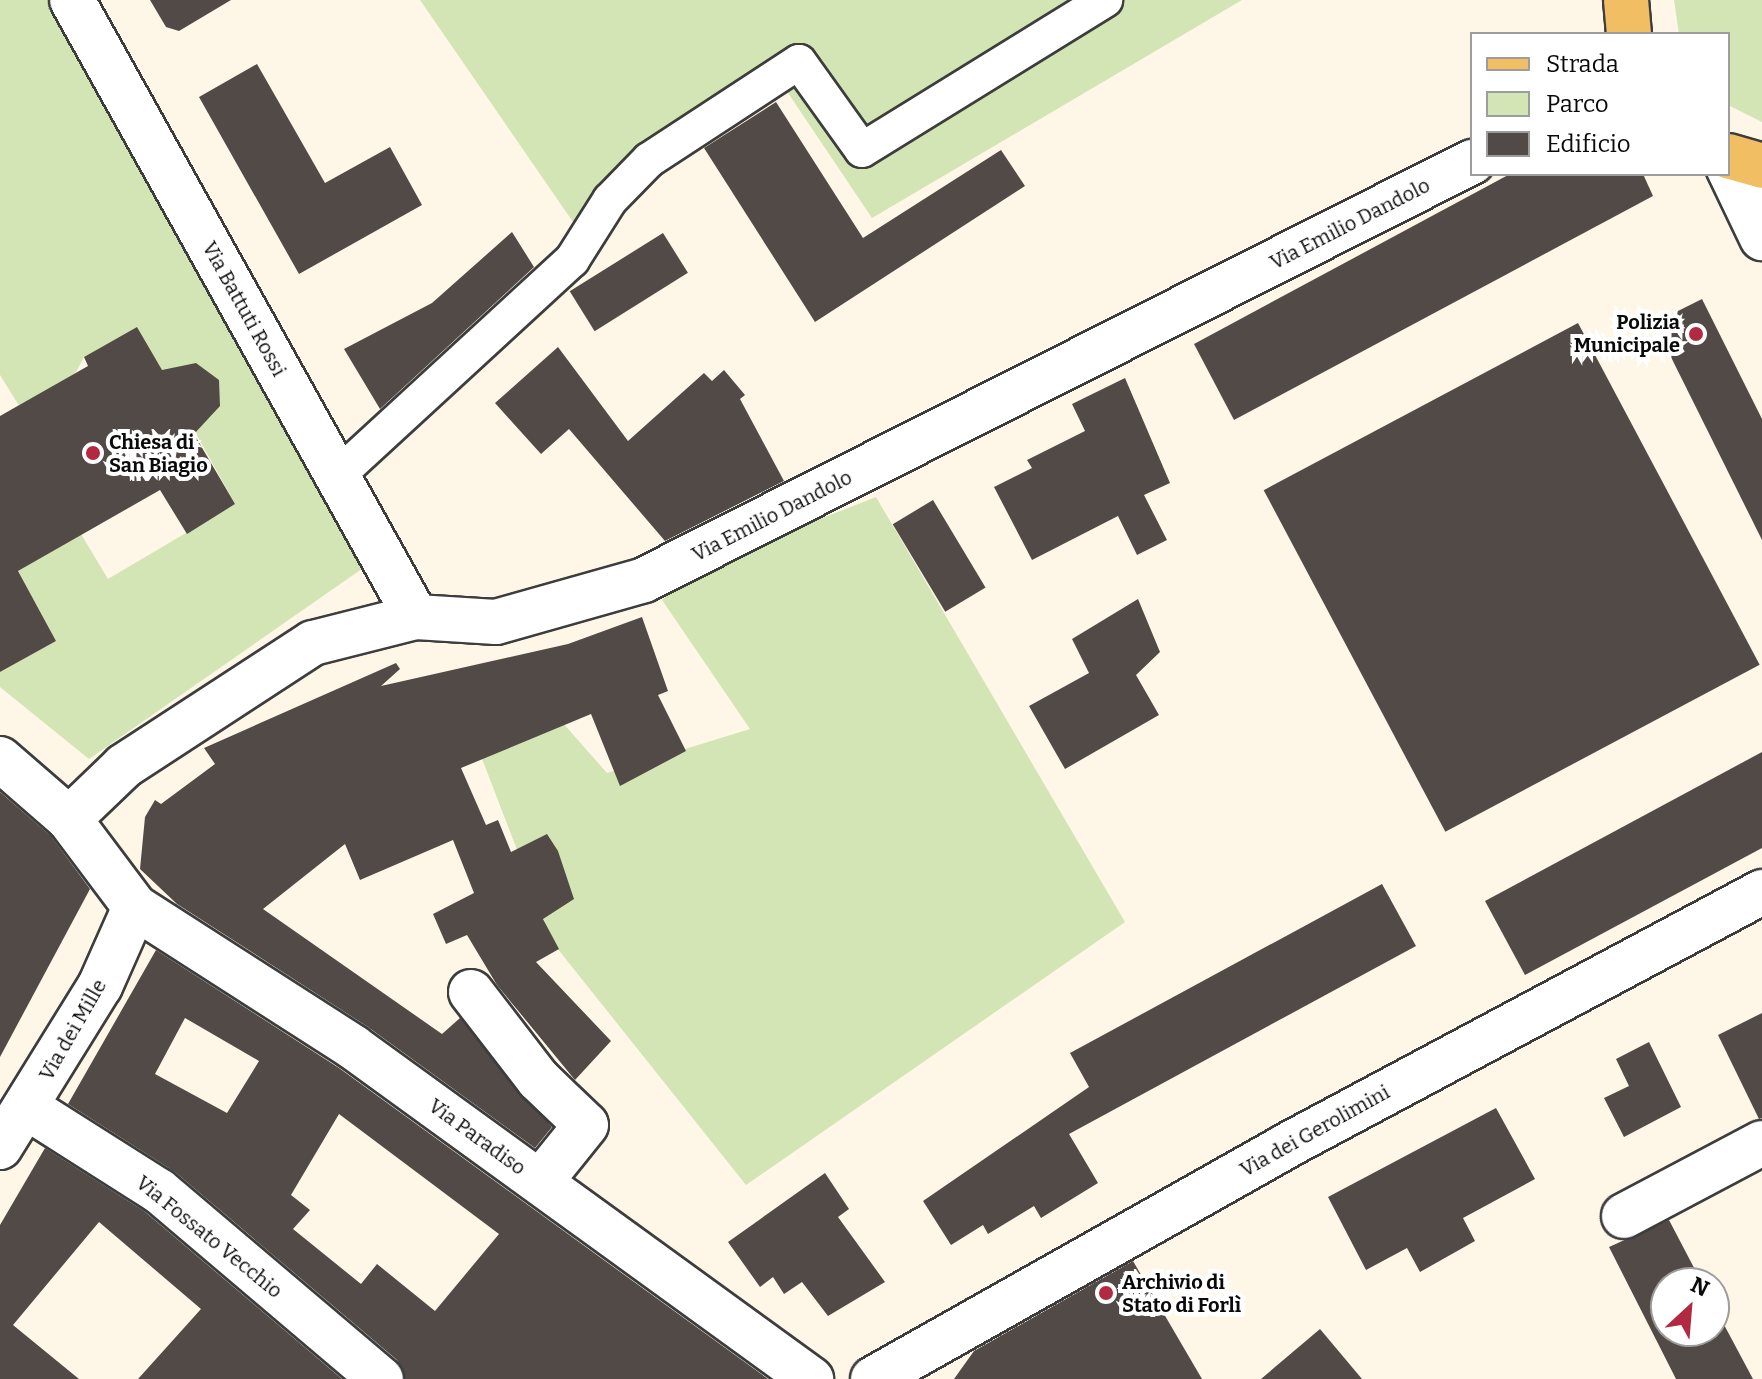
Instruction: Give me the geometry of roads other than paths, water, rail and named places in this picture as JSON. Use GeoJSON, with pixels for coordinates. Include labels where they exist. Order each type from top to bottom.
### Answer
{"type":"FeatureCollection","features":[{"type":"Feature","properties":{"kind":"main road"},"geometry":{"type":"LineString","coordinates":[[1626,0],[1629,32]]}},
{"type":"Feature","properties":{"kind":"main road"},"geometry":{"type":"LineString","coordinates":[[1730,157],[1762,166]]}},
{"type":"Feature","properties":{"kind":"street","name":"Via Battuti Rossi"},"geometry":{"type":"LineString","coordinates":[[72,0],[416,617]]}},
{"type":"Feature","properties":{"kind":"street"},"geometry":{"type":"LineString","coordinates":[[337,476],[572,260],[610,200],[649,160],[799,62],[862,150],[1105,0]]}},
{"type":"Feature","properties":{"kind":"street","name":"Via Emilio Dandolo"},"geometry":{"type":"LineString","coordinates":[[69,819],[124,766],[313,643],[416,617],[496,622],[644,580],[1470,163]]}},
{"type":"Feature","properties":{"kind":"street"},"geometry":{"type":"LineString","coordinates":[[1730,171],[1762,238]]}},
{"type":"Feature","properties":{"kind":"street"},"geometry":{"type":"LineString","coordinates":[[0,759],[69,819],[135,907]]}},
{"type":"Feature","properties":{"kind":"street","name":"Via dei Gerolimini"},"geometry":{"type":"LineString","coordinates":[[873,1379],[1286,1146],[1762,892]]}},
{"type":"Feature","properties":{"kind":"street","name":"Via dei Mille"},"geometry":{"type":"LineString","coordinates":[[0,1147],[28,1108],[100,986],[135,907]]}},
{"type":"Feature","properties":{"kind":"street","name":"Via Paradiso"},"geometry":{"type":"LineString","coordinates":[[135,907],[353,1047],[811,1379]]}},
{"type":"Feature","properties":{"kind":"street"},"geometry":{"type":"LineString","coordinates":[[471,992],[538,1079],[586,1125],[540,1182]]}},
{"type":"Feature","properties":{"kind":"street","name":"Via Fossato Vecchio"},"geometry":{"type":"LineString","coordinates":[[28,1108],[159,1191],[336,1366],[381,1379]]}},
{"type":"Feature","properties":{"kind":"street"},"geometry":{"type":"LineString","coordinates":[[1624,1216],[1762,1143]]}},
{"type":"Feature","properties":{"kind":"place","name":"Polizia Municipale"},"geometry":{"type":"Point","coordinates":[1696,334]}},
{"type":"Feature","properties":{"kind":"place","name":"Chiesa di San Biagio"},"geometry":{"type":"Point","coordinates":[93,453]}},
{"type":"Feature","properties":{"kind":"place","name":"Archivio di Stato di Forlì"},"geometry":{"type":"Point","coordinates":[1106,1293]}}]}
